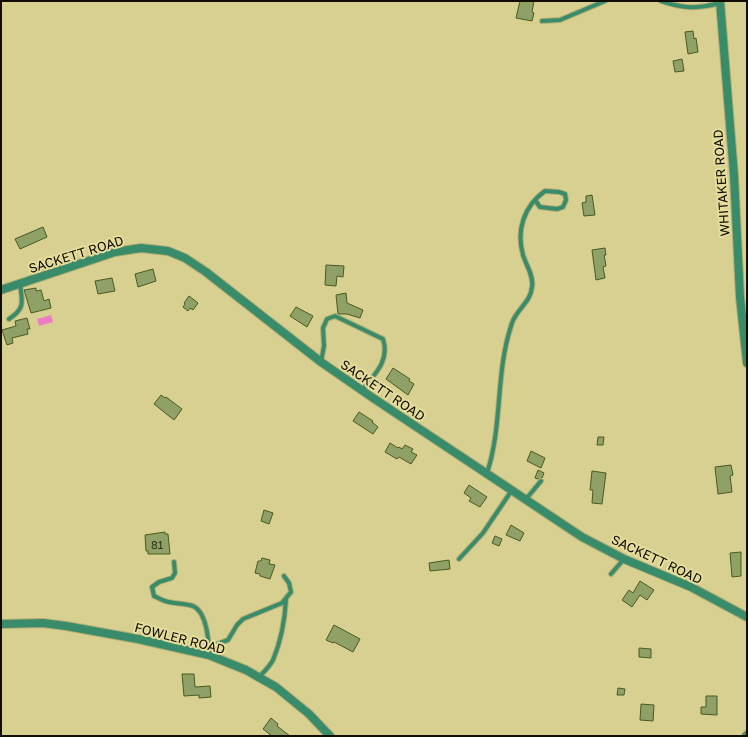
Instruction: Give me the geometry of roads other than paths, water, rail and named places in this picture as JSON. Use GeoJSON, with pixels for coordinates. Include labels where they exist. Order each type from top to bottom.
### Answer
{"type":"FeatureCollection","features":[{"type":"Feature","properties":{"kind":"street","name":"WHITAKER ROAD"},"geometry":{"type":"LineString","coordinates":[[720,2],[734,175],[740,297],[747,363]]}},
{"type":"Feature","properties":{"kind":"street","name":"SACKETT ROAD"},"geometry":{"type":"LineString","coordinates":[[1,290],[115,252],[141,248],[168,251],[185,258],[206,272],[321,362],[362,391],[582,537],[624,559],[691,587],[747,617]]}},
{"type":"Feature","properties":{"kind":"street","name":"FOWLER ROAD"},"geometry":{"type":"LineString","coordinates":[[1,624],[39,623],[66,626],[209,651],[259,677],[280,690],[301,706],[330,736]]}},
{"type":"Feature","properties":{"kind":"lane"},"geometry":{"type":"LineString","coordinates":[[542,21],[560,20],[605,1]]}},
{"type":"Feature","properties":{"kind":"lane"},"geometry":{"type":"LineString","coordinates":[[661,1],[686,8],[704,7],[720,2]]}},
{"type":"Feature","properties":{"kind":"lane"},"geometry":{"type":"LineString","coordinates":[[487,473],[495,441],[499,391],[512,323],[516,314],[530,296],[533,286],[523,254],[520,235],[522,220],[534,200],[545,191],[565,194],[566,200],[563,208],[557,208],[540,207],[534,200]]}},
{"type":"Feature","properties":{"kind":"lane"},"geometry":{"type":"LineString","coordinates":[[9,319],[17,314],[22,307],[20,284]]}},
{"type":"Feature","properties":{"kind":"lane"},"geometry":{"type":"LineString","coordinates":[[321,362],[324,346],[323,328],[327,319],[335,316],[384,339],[386,348],[384,362],[362,391]]}},
{"type":"Feature","properties":{"kind":"lane"},"geometry":{"type":"LineString","coordinates":[[526,499],[541,481]]}},
{"type":"Feature","properties":{"kind":"lane"},"geometry":{"type":"LineString","coordinates":[[459,560],[483,533],[513,490]]}},
{"type":"Feature","properties":{"kind":"lane"},"geometry":{"type":"LineString","coordinates":[[611,574],[624,559]]}},
{"type":"Feature","properties":{"kind":"lane"},"geometry":{"type":"LineString","coordinates":[[174,562],[175,573],[172,578],[159,582],[152,587],[154,596],[165,601],[194,606],[199,610],[203,615],[209,651],[228,640],[237,625],[243,619],[282,603],[290,592],[289,583],[284,576]]}},
{"type":"Feature","properties":{"kind":"lane"},"geometry":{"type":"LineString","coordinates":[[259,677],[272,661],[280,637],[286,610],[286,598]]}}]}
